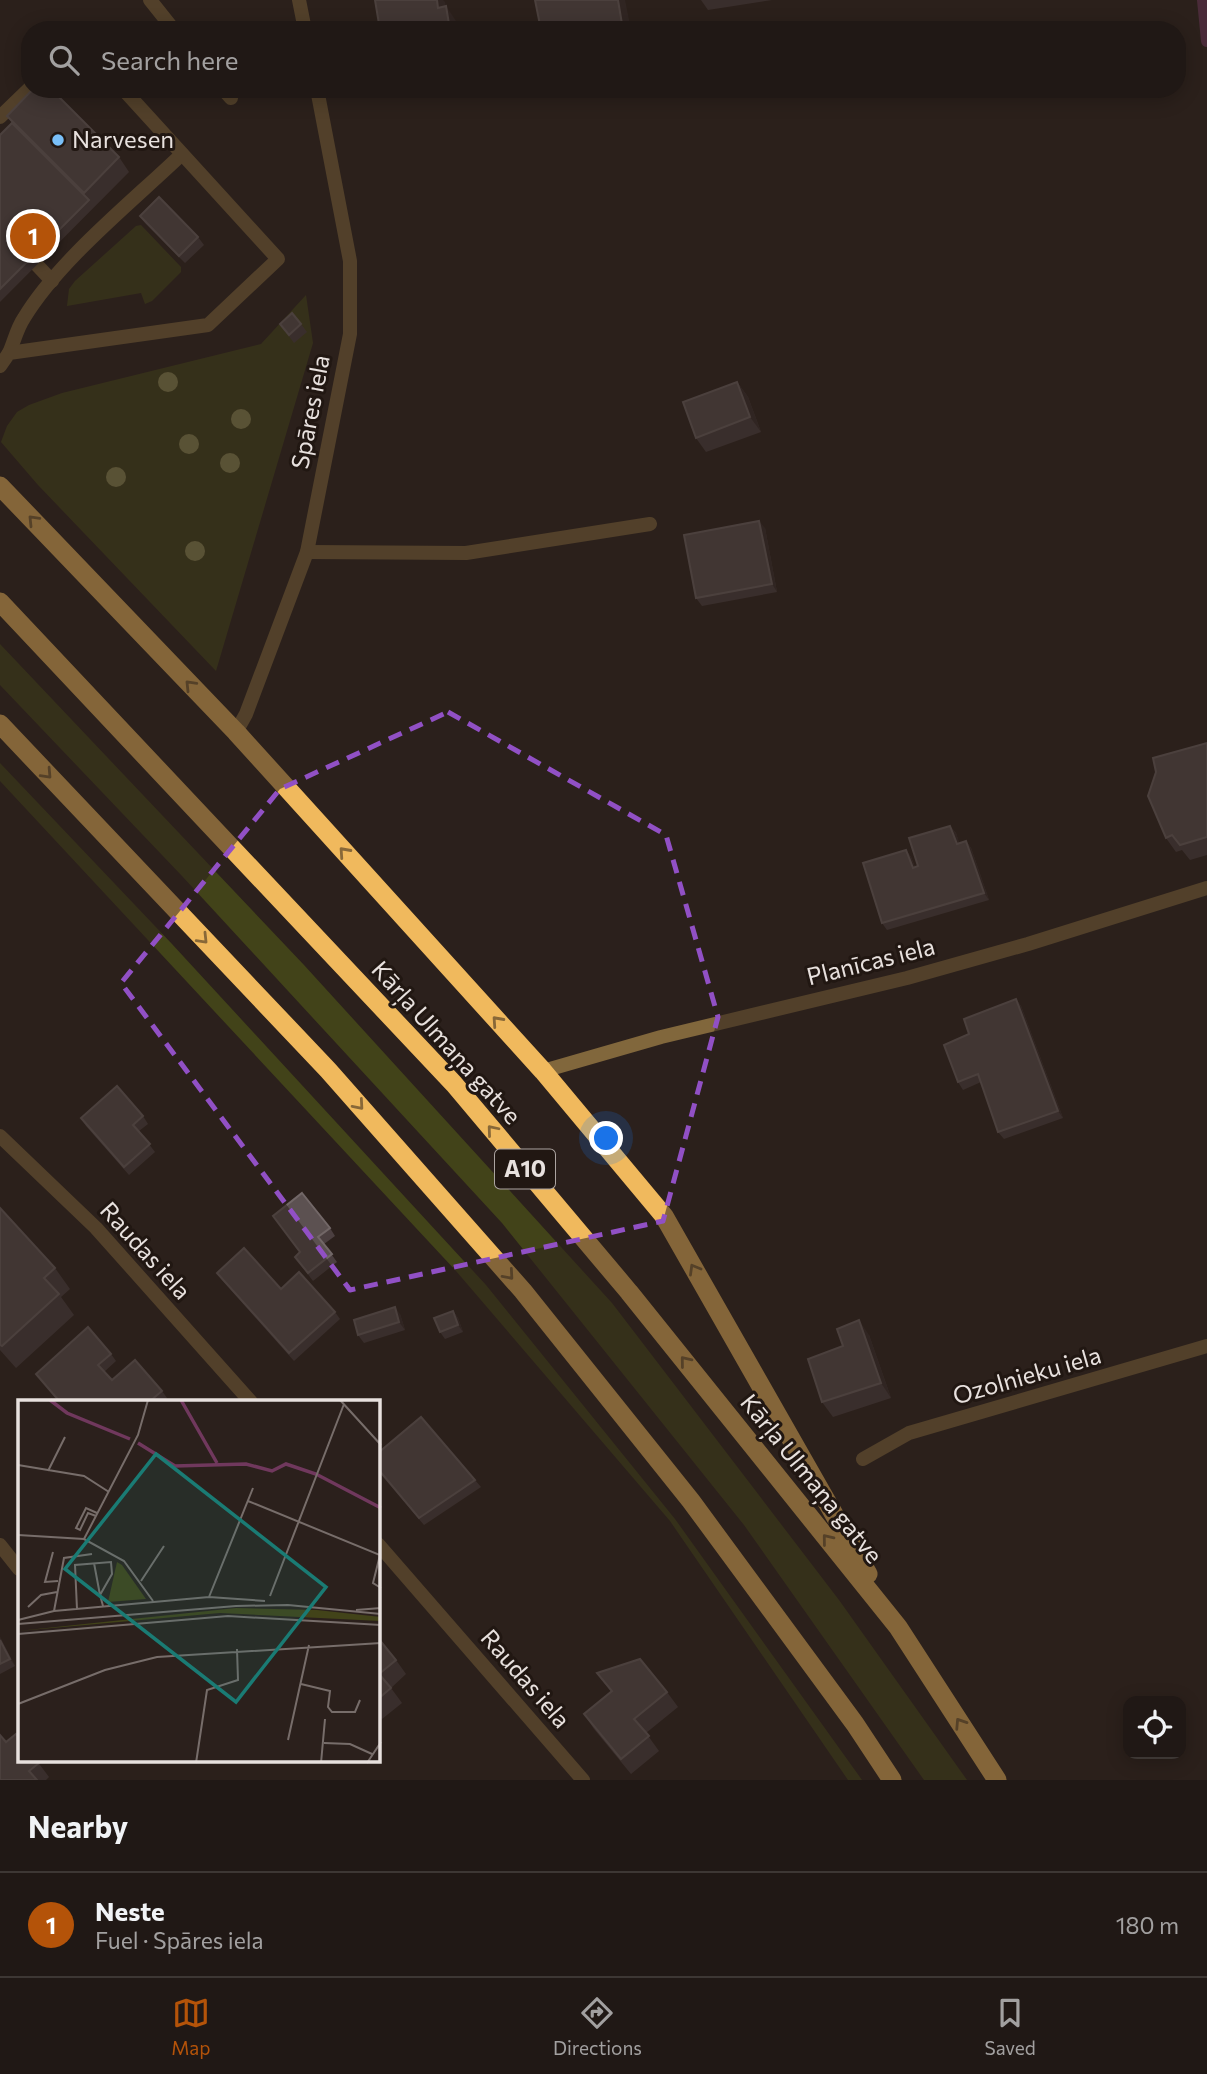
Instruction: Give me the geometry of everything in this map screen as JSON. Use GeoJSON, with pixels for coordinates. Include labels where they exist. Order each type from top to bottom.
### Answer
{"type":"FeatureCollection","features":[{"type":"Feature","properties":{"kind":"highway"},"geometry":{"type":"LineString","coordinates":[[0,486],[236,732],[543,1071],[664,1216],[898,1627]]}},
{"type":"Feature","properties":{"kind":"highway","name":"Kārļa Ulmaņa gatve"},"geometry":{"type":"LineString","coordinates":[[0,602],[454,1084],[629,1292],[898,1627],[997,1780]]}},
{"type":"Feature","properties":{"kind":"highway"},"geometry":{"type":"LineString","coordinates":[[0,724],[328,1070],[523,1291],[691,1501],[847,1713],[892,1780]]}},
{"type":"Feature","properties":{"kind":"street"},"geometry":{"type":"LineString","coordinates":[[150,0],[167,21]]}},
{"type":"Feature","properties":{"kind":"street"},"geometry":{"type":"LineString","coordinates":[[299,0],[303,21]]}},
{"type":"Feature","properties":{"kind":"street"},"geometry":{"type":"LineString","coordinates":[[0,117],[21,97]]}},
{"type":"Feature","properties":{"kind":"street"},"geometry":{"type":"LineString","coordinates":[[9,353],[208,326],[278,259],[131,98]]}},
{"type":"Feature","properties":{"kind":"street","name":"Spāres iela"},"geometry":{"type":"LineString","coordinates":[[236,732],[246,714],[307,552],[350,334],[350,261],[319,98]]}},
{"type":"Feature","properties":{"kind":"street"},"geometry":{"type":"LineString","coordinates":[[0,366],[9,353],[23,319],[52,281],[85,246],[183,154]]}},
{"type":"Feature","properties":{"kind":"street"},"geometry":{"type":"LineString","coordinates":[[37,265],[52,281]]}},
{"type":"Feature","properties":{"kind":"street"},"geometry":{"type":"LineString","coordinates":[[307,552],[466,553],[650,524]]}},
{"type":"Feature","properties":{"kind":"street","name":"Planīcas iela"},"geometry":{"type":"LineString","coordinates":[[543,1071],[674,1034],[907,978],[1028,944],[1207,888]]}},
{"type":"Feature","properties":{"kind":"street","name":"Raudas iela"},"geometry":{"type":"LineString","coordinates":[[0,1136],[96,1228],[249,1400]]}},
{"type":"Feature","properties":{"kind":"street","name":"Ozolnieku iela"},"geometry":{"type":"LineString","coordinates":[[863,1459],[909,1433],[1207,1346]]}},
{"type":"Feature","properties":{"kind":"street"},"geometry":{"type":"LineString","coordinates":[[0,1545],[18,1568]]}},
{"type":"Feature","properties":{"kind":"street","name":"Raudas iela"},"geometry":{"type":"LineString","coordinates":[[380,1546],[583,1780]]}},
{"type":"Feature","properties":{"kind":"highlighted area"},"geometry":{"type":"Polygon","coordinates":[[[448,712],[666,835],[718,1017],[663,1221],[350,1290],[121,983],[280,789],[448,712]]]}},
{"type":"Feature","properties":{"kind":"shaded area"},"geometry":{"type":"Polygon","coordinates":[[[141,225],[181,267],[181,272],[152,301],[145,304],[141,293],[67,306],[69,289],[75,281],[136,226],[141,225]]]}},
{"type":"Feature","properties":{"kind":"shaded area"},"geometry":{"type":"Polygon","coordinates":[[[306,295],[313,343],[216,671],[38,485],[1,442],[7,426],[17,412],[29,405],[62,393],[261,344],[306,295]]]}},
{"type":"Feature","properties":{"kind":"shaded area"},"geometry":{"type":"Polygon","coordinates":[[[0,644],[304,965],[612,1303],[839,1600],[967,1780],[924,1780],[744,1525],[502,1223],[182,876],[0,685],[0,644]]]}},
{"type":"Feature","properties":{"kind":"shaded area"},"geometry":{"type":"Polygon","coordinates":[[[0,763],[172,944],[486,1285],[675,1519],[862,1780],[848,1780],[670,1521],[456,1271],[0,781],[0,763]]]}},
{"type":"Feature","properties":{"kind":"building"},"geometry":{"type":"Polygon","coordinates":[[[375,0],[437,0],[438,8],[446,6],[448,21],[378,21],[375,0]]]}},
{"type":"Feature","properties":{"kind":"building"},"geometry":{"type":"Polygon","coordinates":[[[535,0],[618,0],[622,21],[539,21],[535,0]]]}},
{"type":"Feature","properties":{"kind":"building"},"geometry":{"type":"Polygon","coordinates":[[[24,98],[60,98],[119,157],[84,193],[7,116],[24,98]]]}},
{"type":"Feature","properties":{"kind":"building"},"geometry":{"type":"Polygon","coordinates":[[[12,123],[89,200],[0,289],[0,135],[12,123]]]}},
{"type":"Feature","properties":{"kind":"building"},"geometry":{"type":"Polygon","coordinates":[[[159,197],[198,237],[179,256],[140,216],[159,197]]]}},
{"type":"Feature","properties":{"kind":"building"},"geometry":{"type":"Polygon","coordinates":[[[292,313],[301,324],[289,335],[280,324],[292,313]]]}},
{"type":"Feature","properties":{"kind":"building"},"geometry":{"type":"Polygon","coordinates":[[[737,382],[750,417],[696,438],[683,402],[737,382]]]}},
{"type":"Feature","properties":{"kind":"building"},"geometry":{"type":"Polygon","coordinates":[[[759,521],[772,584],[696,598],[684,535],[759,521]]]}},
{"type":"Feature","properties":{"kind":"building"},"geometry":{"type":"Polygon","coordinates":[[[1207,743],[1207,837],[1180,845],[1172,835],[1166,838],[1148,796],[1156,772],[1153,758],[1207,743]]]}},
{"type":"Feature","properties":{"kind":"building"},"geometry":{"type":"Polygon","coordinates":[[[950,826],[957,844],[966,841],[984,893],[882,923],[863,863],[906,850],[913,868],[918,866],[909,838],[950,826]]]}},
{"type":"Feature","properties":{"kind":"building"},"geometry":{"type":"Polygon","coordinates":[[[1016,999],[1058,1111],[998,1132],[978,1074],[958,1082],[944,1045],[969,1034],[964,1019],[1016,999]]]}},
{"type":"Feature","properties":{"kind":"building"},"geometry":{"type":"Polygon","coordinates":[[[117,1086],[143,1116],[133,1125],[150,1144],[124,1167],[81,1118],[117,1086]]]}},
{"type":"Feature","properties":{"kind":"building"},"geometry":{"type":"Polygon","coordinates":[[[302,1193],[330,1228],[318,1237],[332,1254],[308,1273],[295,1257],[300,1252],[273,1216],[302,1193]]]}},
{"type":"Feature","properties":{"kind":"building"},"geometry":{"type":"Polygon","coordinates":[[[0,1208],[55,1268],[44,1278],[59,1294],[2,1346],[0,1345],[0,1208]]]}},
{"type":"Feature","properties":{"kind":"building"},"geometry":{"type":"Polygon","coordinates":[[[244,1248],[281,1289],[299,1272],[335,1312],[289,1353],[217,1273],[244,1248]]]}},
{"type":"Feature","properties":{"kind":"building"},"geometry":{"type":"Polygon","coordinates":[[[395,1307],[399,1322],[358,1335],[354,1320],[395,1307]]]}},
{"type":"Feature","properties":{"kind":"building"},"geometry":{"type":"Polygon","coordinates":[[[453,1311],[458,1325],[440,1332],[434,1318],[453,1311]]]}},
{"type":"Feature","properties":{"kind":"building"},"geometry":{"type":"Polygon","coordinates":[[[859,1320],[881,1383],[822,1402],[808,1359],[843,1346],[837,1329],[859,1320]]]}},
{"type":"Feature","properties":{"kind":"building"},"geometry":{"type":"Polygon","coordinates":[[[88,1327],[111,1354],[98,1365],[112,1380],[135,1360],[162,1391],[151,1400],[58,1400],[36,1374],[88,1327]]]}},
{"type":"Feature","properties":{"kind":"building"},"geometry":{"type":"Polygon","coordinates":[[[421,1417],[475,1480],[419,1518],[380,1471],[380,1451],[421,1417]]]}},
{"type":"Feature","properties":{"kind":"building"},"geometry":{"type":"Polygon","coordinates":[[[0,1640],[10,1659],[0,1664],[0,1640]]]}},
{"type":"Feature","properties":{"kind":"building"},"geometry":{"type":"Polygon","coordinates":[[[380,1640],[396,1660],[380,1673],[380,1640]]]}},
{"type":"Feature","properties":{"kind":"building"},"geometry":{"type":"Polygon","coordinates":[[[640,1659],[667,1692],[634,1719],[649,1736],[621,1759],[584,1714],[612,1691],[597,1673],[640,1659]]]}},
{"type":"Feature","properties":{"kind":"building"},"geometry":{"type":"Polygon","coordinates":[[[380,1675],[391,1688],[380,1697],[380,1675]]]}},
{"type":"Feature","properties":{"kind":"building"},"geometry":{"type":"Polygon","coordinates":[[[16,1734],[18,1762],[38,1762],[29,1771],[37,1780],[0,1780],[0,1735],[6,1742],[16,1734]]]}},
{"type":"Feature","properties":{"kind":"waterway"},"geometry":{"type":"LineString","coordinates":[[1203,0],[1207,41]]}},
{"type":"Feature","properties":{"kind":"place","name":"Narvesen"},"geometry":{"type":"Point","coordinates":[58,140]}},
{"type":"Feature","properties":{"kind":"place","name":"Neste"},"geometry":{"type":"Point","coordinates":[33,236]}}]}
